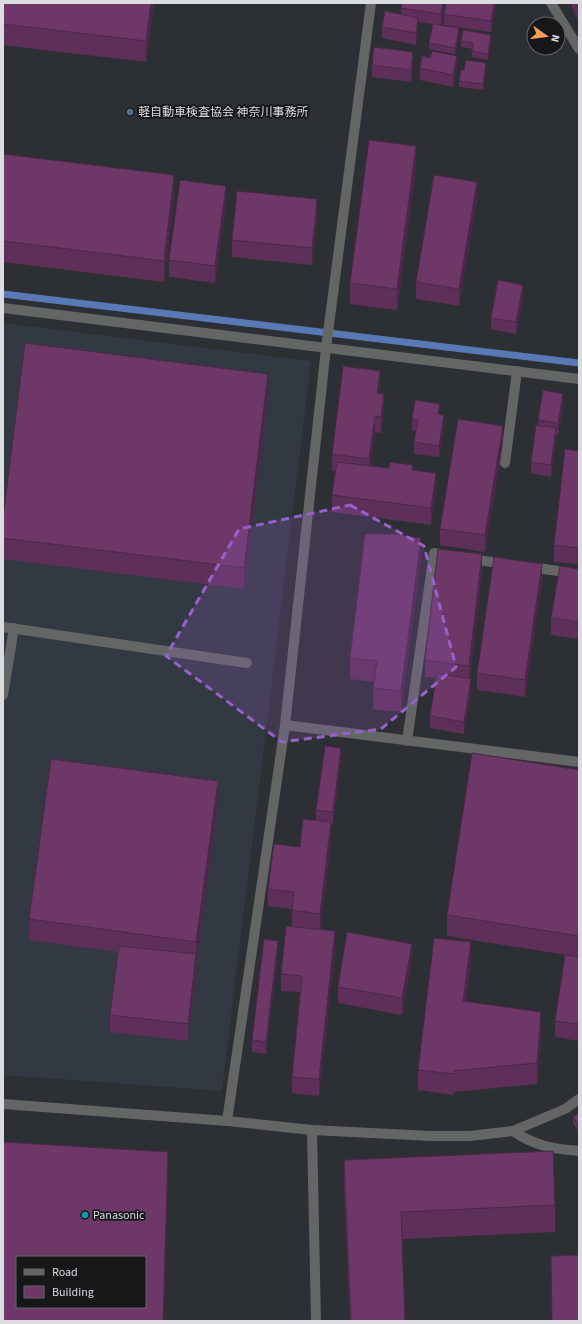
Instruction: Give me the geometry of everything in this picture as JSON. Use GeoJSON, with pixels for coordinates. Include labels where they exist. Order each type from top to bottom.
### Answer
{"type":"FeatureCollection","features":[{"type":"Feature","properties":{"kind":"street"},"geometry":{"type":"LineString","coordinates":[[227,1121],[285,725],[326,348],[371,3]]}},
{"type":"Feature","properties":{"kind":"street"},"geometry":{"type":"LineString","coordinates":[[551,3],[579,49]]}},
{"type":"Feature","properties":{"kind":"street"},"geometry":{"type":"LineString","coordinates":[[3,308],[579,379]]}},
{"type":"Feature","properties":{"kind":"street"},"geometry":{"type":"LineString","coordinates":[[505,463],[517,371]]}},
{"type":"Feature","properties":{"kind":"street"},"geometry":{"type":"LineString","coordinates":[[407,741],[434,553],[579,574]]}},
{"type":"Feature","properties":{"kind":"street"},"geometry":{"type":"LineString","coordinates":[[3,626],[247,663]]}},
{"type":"Feature","properties":{"kind":"street"},"geometry":{"type":"LineString","coordinates":[[3,695],[14,628]]}},
{"type":"Feature","properties":{"kind":"street"},"geometry":{"type":"LineString","coordinates":[[285,725],[579,762]]}},
{"type":"Feature","properties":{"kind":"street"},"geometry":{"type":"LineString","coordinates":[[3,1104],[227,1121],[312,1130],[430,1136],[470,1136],[513,1131],[565,1109],[579,1099]]}},
{"type":"Feature","properties":{"kind":"street"},"geometry":{"type":"LineString","coordinates":[[312,1130],[316,1321]]}},
{"type":"Feature","properties":{"kind":"street"},"geometry":{"type":"LineString","coordinates":[[513,1131],[526,1140],[551,1148],[579,1151]]}},
{"type":"Feature","properties":{"kind":"highlighted area"},"geometry":{"type":"Polygon","coordinates":[[[350,505],[424,546],[456,667],[381,729],[282,742],[166,656],[239,529],[350,505]]]}},
{"type":"Feature","properties":{"kind":"shaded area"},"geometry":{"type":"Polygon","coordinates":[[[3,323],[311,361],[222,1091],[3,1075],[3,323]]]}},
{"type":"Feature","properties":{"kind":"building"},"geometry":{"type":"Polygon","coordinates":[[[3,3],[151,3],[146,41],[3,24],[3,3]]]}},
{"type":"Feature","properties":{"kind":"building"},"geometry":{"type":"Polygon","coordinates":[[[402,3],[443,3],[441,14],[401,8],[402,3]]]}},
{"type":"Feature","properties":{"kind":"building"},"geometry":{"type":"Polygon","coordinates":[[[446,3],[494,3],[491,21],[444,14],[446,3]]]}},
{"type":"Feature","properties":{"kind":"building"},"geometry":{"type":"Polygon","coordinates":[[[575,3],[579,3],[579,10],[575,3]]]}},
{"type":"Feature","properties":{"kind":"building"},"geometry":{"type":"Polygon","coordinates":[[[385,11],[418,18],[416,33],[382,27],[385,11]]]}},
{"type":"Feature","properties":{"kind":"building"},"geometry":{"type":"Polygon","coordinates":[[[433,24],[459,28],[455,48],[429,43],[433,24]]]}},
{"type":"Feature","properties":{"kind":"building"},"geometry":{"type":"Polygon","coordinates":[[[463,30],[491,35],[488,54],[472,51],[473,43],[461,41],[463,30]]]}},
{"type":"Feature","properties":{"kind":"building"},"geometry":{"type":"Polygon","coordinates":[[[374,47],[413,52],[411,70],[372,65],[374,47]]]}},
{"type":"Feature","properties":{"kind":"building"},"geometry":{"type":"Polygon","coordinates":[[[432,51],[457,56],[453,75],[420,68],[422,56],[430,58],[432,51]]]}},
{"type":"Feature","properties":{"kind":"building"},"geometry":{"type":"Polygon","coordinates":[[[466,60],[486,63],[483,84],[459,81],[461,70],[464,70],[466,60]]]}},
{"type":"Feature","properties":{"kind":"building"},"geometry":{"type":"Polygon","coordinates":[[[369,140],[416,146],[397,289],[350,283],[369,140]]]}},
{"type":"Feature","properties":{"kind":"building"},"geometry":{"type":"Polygon","coordinates":[[[3,154],[174,175],[164,261],[3,241],[3,154]]]}},
{"type":"Feature","properties":{"kind":"building"},"geometry":{"type":"Polygon","coordinates":[[[434,175],[477,182],[459,289],[416,282],[434,175]]]}},
{"type":"Feature","properties":{"kind":"building"},"geometry":{"type":"Polygon","coordinates":[[[180,180],[226,186],[215,266],[169,260],[180,180]]]}},
{"type":"Feature","properties":{"kind":"building"},"geometry":{"type":"Polygon","coordinates":[[[237,191],[317,199],[312,248],[232,240],[237,191]]]}},
{"type":"Feature","properties":{"kind":"building"},"geometry":{"type":"Polygon","coordinates":[[[498,280],[523,285],[516,322],[491,318],[498,280]]]}},
{"type":"Feature","properties":{"kind":"building"},"geometry":{"type":"Polygon","coordinates":[[[25,343],[268,374],[244,568],[3,538],[3,518],[25,343]]]}},
{"type":"Feature","properties":{"kind":"building"},"geometry":{"type":"Polygon","coordinates":[[[343,366],[380,371],[377,393],[384,394],[381,417],[375,416],[369,459],[332,454],[343,366]]]}},
{"type":"Feature","properties":{"kind":"building"},"geometry":{"type":"Polygon","coordinates":[[[543,390],[563,394],[558,423],[538,420],[543,390]]]}},
{"type":"Feature","properties":{"kind":"building"},"geometry":{"type":"Polygon","coordinates":[[[415,400],[440,404],[438,414],[444,415],[439,446],[414,442],[418,420],[412,419],[415,400]]]}},
{"type":"Feature","properties":{"kind":"building"},"geometry":{"type":"Polygon","coordinates":[[[458,419],[503,426],[485,535],[440,529],[458,419]]]}},
{"type":"Feature","properties":{"kind":"building"},"geometry":{"type":"Polygon","coordinates":[[[536,425],[556,428],[551,465],[531,462],[536,425]]]}},
{"type":"Feature","properties":{"kind":"building"},"geometry":{"type":"Polygon","coordinates":[[[565,449],[579,451],[579,548],[554,545],[565,449]]]}},
{"type":"Feature","properties":{"kind":"building"},"geometry":{"type":"Polygon","coordinates":[[[337,462],[389,468],[390,462],[413,465],[412,470],[436,473],[431,508],[332,495],[337,462]]]}},
{"type":"Feature","properties":{"kind":"building"},"geometry":{"type":"Polygon","coordinates":[[[365,534],[394,534],[421,538],[401,691],[373,688],[377,661],[350,658],[365,534]]]}},
{"type":"Feature","properties":{"kind":"building"},"geometry":{"type":"Polygon","coordinates":[[[438,549],[482,554],[469,666],[425,660],[438,549]]]}},
{"type":"Feature","properties":{"kind":"building"},"geometry":{"type":"Polygon","coordinates":[[[494,557],[542,564],[525,680],[477,673],[494,557]]]}},
{"type":"Feature","properties":{"kind":"building"},"geometry":{"type":"Polygon","coordinates":[[[560,566],[579,569],[579,622],[551,618],[560,566]]]}},
{"type":"Feature","properties":{"kind":"building"},"geometry":{"type":"Polygon","coordinates":[[[437,673],[471,679],[464,722],[430,716],[437,673]]]}},
{"type":"Feature","properties":{"kind":"building"},"geometry":{"type":"Polygon","coordinates":[[[325,746],[341,748],[333,812],[316,810],[325,746]]]}},
{"type":"Feature","properties":{"kind":"building"},"geometry":{"type":"Polygon","coordinates":[[[472,753],[579,770],[579,936],[447,915],[472,753]]]}},
{"type":"Feature","properties":{"kind":"building"},"geometry":{"type":"Polygon","coordinates":[[[51,759],[218,781],[196,942],[29,919],[51,759]]]}},
{"type":"Feature","properties":{"kind":"building"},"geometry":{"type":"Polygon","coordinates":[[[303,819],[331,822],[320,914],[292,910],[294,892],[268,889],[274,844],[300,847],[303,819]]]}},
{"type":"Feature","properties":{"kind":"building"},"geometry":{"type":"Polygon","coordinates":[[[286,926],[335,931],[319,1079],[292,1077],[302,976],[281,974],[286,926]]]}},
{"type":"Feature","properties":{"kind":"building"},"geometry":{"type":"Polygon","coordinates":[[[347,932],[412,944],[402,998],[338,987],[347,932]]]}},
{"type":"Feature","properties":{"kind":"building"},"geometry":{"type":"Polygon","coordinates":[[[434,938],[471,942],[463,1001],[541,1012],[537,1063],[454,1071],[454,1074],[418,1070],[434,938]]]}},
{"type":"Feature","properties":{"kind":"building"},"geometry":{"type":"Polygon","coordinates":[[[264,939],[278,941],[266,1042],[252,1040],[264,939]]]}},
{"type":"Feature","properties":{"kind":"building"},"geometry":{"type":"Polygon","coordinates":[[[119,946],[196,954],[188,1024],[110,1015],[119,946]]]}},
{"type":"Feature","properties":{"kind":"building"},"geometry":{"type":"Polygon","coordinates":[[[565,955],[579,957],[579,1024],[555,1021],[565,955]]]}},
{"type":"Feature","properties":{"kind":"building"},"geometry":{"type":"Polygon","coordinates":[[[579,1113],[579,1126],[573,1117],[579,1113]]]}},
{"type":"Feature","properties":{"kind":"building","name":"Panasonic"},"geometry":{"type":"Polygon","coordinates":[[[3,1142],[168,1152],[163,1321],[3,1321],[3,1142]]]}},
{"type":"Feature","properties":{"kind":"building"},"geometry":{"type":"Polygon","coordinates":[[[553,1151],[555,1205],[401,1212],[405,1321],[351,1321],[344,1160],[553,1151]]]}},
{"type":"Feature","properties":{"kind":"building"},"geometry":{"type":"Polygon","coordinates":[[[579,1255],[579,1321],[552,1321],[551,1256],[579,1255]]]}},
{"type":"Feature","properties":{"kind":"waterway"},"geometry":{"type":"LineString","coordinates":[[3,294],[579,363]]}},
{"type":"Feature","properties":{"kind":"place","name":"軽自動車検査協会 神奈川事務所"},"geometry":{"type":"Point","coordinates":[130,112]}},
{"type":"Feature","properties":{"kind":"place","name":"Panasonic"},"geometry":{"type":"Point","coordinates":[85,1215]}}]}
